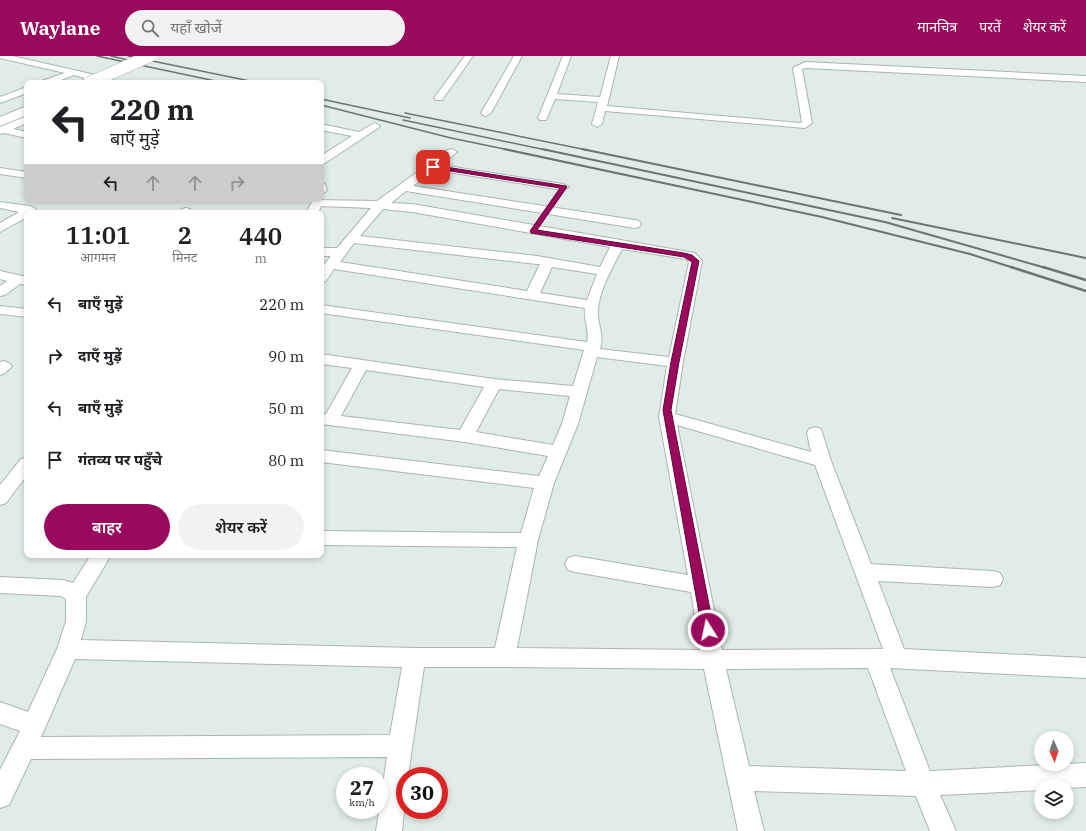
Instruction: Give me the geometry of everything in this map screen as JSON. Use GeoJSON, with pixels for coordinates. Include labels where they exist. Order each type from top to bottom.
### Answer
{"type":"FeatureCollection","features":[{"type":"Feature","properties":{"kind":"highway"},"geometry":{"type":"LineString","coordinates":[[91,80],[150,56]]}},
{"type":"Feature","properties":{"kind":"highway"},"geometry":{"type":"LineString","coordinates":[[1,128],[24,112]]}},
{"type":"Feature","properties":{"kind":"street"},"geometry":{"type":"LineString","coordinates":[[20,60],[32,56]]}},
{"type":"Feature","properties":{"kind":"street"},"geometry":{"type":"LineString","coordinates":[[439,98],[469,56]]}},
{"type":"Feature","properties":{"kind":"street"},"geometry":{"type":"LineString","coordinates":[[486,113],[518,56]]}},
{"type":"Feature","properties":{"kind":"street"},"geometry":{"type":"LineString","coordinates":[[543,118],[567,56]]}},
{"type":"Feature","properties":{"kind":"street"},"geometry":{"type":"LineString","coordinates":[[597,124],[615,56]]}},
{"type":"Feature","properties":{"kind":"street"},"geometry":{"type":"LineString","coordinates":[[1,57],[74,72],[91,80]]}},
{"type":"Feature","properties":{"kind":"street"},"geometry":{"type":"LineString","coordinates":[[937,61],[945,72]]}},
{"type":"Feature","properties":{"kind":"street"},"geometry":{"type":"LineString","coordinates":[[552,96],[602,104],[798,126],[807,123],[797,68],[800,66],[814,65],[1086,79]]}},
{"type":"Feature","properties":{"kind":"street"},"geometry":{"type":"LineString","coordinates":[[53,80],[74,72]]}},
{"type":"Feature","properties":{"kind":"street"},"geometry":{"type":"LineString","coordinates":[[1,100],[24,91]]}},
{"type":"Feature","properties":{"kind":"street"},"geometry":{"type":"LineString","coordinates":[[0,118],[24,107]]}},
{"type":"Feature","properties":{"kind":"street"},"geometry":{"type":"LineString","coordinates":[[1,128],[24,120]]}},
{"type":"Feature","properties":{"kind":"street"},"geometry":{"type":"LineString","coordinates":[[326,154],[374,126]]}},
{"type":"Feature","properties":{"kind":"street"},"geometry":{"type":"LineString","coordinates":[[1,128],[24,134]]}},
{"type":"Feature","properties":{"kind":"street"},"geometry":{"type":"LineString","coordinates":[[324,128],[360,135]]}},
{"type":"Feature","properties":{"kind":"street"},"geometry":{"type":"LineString","coordinates":[[324,274],[350,238],[380,206],[452,152]]}},
{"type":"Feature","properties":{"kind":"street"},"geometry":{"type":"LineString","coordinates":[[433,167],[567,183],[533,231]]}},
{"type":"Feature","properties":{"kind":"street"},"geometry":{"type":"LineString","coordinates":[[0,171],[24,175]]}},
{"type":"Feature","properties":{"kind":"street"},"geometry":{"type":"LineString","coordinates":[[405,188],[634,224]]}},
{"type":"Feature","properties":{"kind":"street"},"geometry":{"type":"LineString","coordinates":[[324,201],[412,208],[533,231],[690,256],[696,261],[675,362],[667,410],[713,660],[751,831]]}},
{"type":"Feature","properties":{"kind":"street"},"geometry":{"type":"LineString","coordinates":[[0,205],[30,210]]}},
{"type":"Feature","properties":{"kind":"street"},"geometry":{"type":"LineString","coordinates":[[0,228],[24,214]]}},
{"type":"Feature","properties":{"kind":"street"},"geometry":{"type":"LineString","coordinates":[[350,238],[548,262],[605,272]]}},
{"type":"Feature","properties":{"kind":"street"},"geometry":{"type":"LineString","coordinates":[[504,657],[528,540],[545,483],[570,424],[592,349],[595,330],[591,314],[593,305],[605,272],[618,245]]}},
{"type":"Feature","properties":{"kind":"street"},"geometry":{"type":"LineString","coordinates":[[324,252],[340,252]]}},
{"type":"Feature","properties":{"kind":"street"},"geometry":{"type":"LineString","coordinates":[[532,295],[548,262]]}},
{"type":"Feature","properties":{"kind":"street"},"geometry":{"type":"LineString","coordinates":[[331,265],[593,305]]}},
{"type":"Feature","properties":{"kind":"street"},"geometry":{"type":"LineString","coordinates":[[0,275],[23,280]]}},
{"type":"Feature","properties":{"kind":"street"},"geometry":{"type":"LineString","coordinates":[[0,292],[23,280]]}},
{"type":"Feature","properties":{"kind":"street"},"geometry":{"type":"LineString","coordinates":[[324,309],[675,362]]}},
{"type":"Feature","properties":{"kind":"street"},"geometry":{"type":"LineString","coordinates":[[0,310],[24,313]]}},
{"type":"Feature","properties":{"kind":"street"},"geometry":{"type":"LineString","coordinates":[[324,359],[494,384],[579,392]]}},
{"type":"Feature","properties":{"kind":"street"},"geometry":{"type":"LineString","coordinates":[[361,365],[326,420],[465,436],[559,452]]}},
{"type":"Feature","properties":{"kind":"street"},"geometry":{"type":"LineString","coordinates":[[465,436],[494,384]]}},
{"type":"Feature","properties":{"kind":"street"},"geometry":{"type":"LineString","coordinates":[[668,417],[822,461]]}},
{"type":"Feature","properties":{"kind":"street"},"geometry":{"type":"LineString","coordinates":[[815,433],[822,461],[864,572],[886,658],[923,784],[943,831]]}},
{"type":"Feature","properties":{"kind":"street"},"geometry":{"type":"LineString","coordinates":[[324,456],[545,483]]}},
{"type":"Feature","properties":{"kind":"street"},"geometry":{"type":"LineString","coordinates":[[0,498],[8,478],[24,465]]}},
{"type":"Feature","properties":{"kind":"street"},"geometry":{"type":"LineString","coordinates":[[324,538],[528,540]]}},
{"type":"Feature","properties":{"kind":"street"},"geometry":{"type":"LineString","coordinates":[[0,796],[24,748],[68,649],[76,621],[76,596],[99,558]]}},
{"type":"Feature","properties":{"kind":"street"},"geometry":{"type":"LineString","coordinates":[[575,564],[700,585]]}},
{"type":"Feature","properties":{"kind":"street"},"geometry":{"type":"LineString","coordinates":[[864,572],[993,579]]}},
{"type":"Feature","properties":{"kind":"street"},"geometry":{"type":"LineString","coordinates":[[0,585],[63,588],[72,592],[76,596]]}},
{"type":"Feature","properties":{"kind":"street"},"geometry":{"type":"LineString","coordinates":[[68,649],[415,658],[504,657],[713,660],[886,658],[1086,668]]}},
{"type":"Feature","properties":{"kind":"street"},"geometry":{"type":"LineString","coordinates":[[389,831],[400,746],[415,658]]}},
{"type":"Feature","properties":{"kind":"street"},"geometry":{"type":"LineString","coordinates":[[0,714],[34,725]]}},
{"type":"Feature","properties":{"kind":"street"},"geometry":{"type":"LineString","coordinates":[[24,748],[400,746]]}},
{"type":"Feature","properties":{"kind":"street"},"geometry":{"type":"LineString","coordinates":[[739,778],[923,784],[1086,774]]}},
{"type":"Feature","properties":{"kind":"railway"},"geometry":{"type":"LineString","coordinates":[[97,56],[211,80]]}},
{"type":"Feature","properties":{"kind":"railway"},"geometry":{"type":"LineString","coordinates":[[111,56],[133,61]]}},
{"type":"Feature","properties":{"kind":"railway"},"geometry":{"type":"LineString","coordinates":[[128,56],[245,80]]}},
{"type":"Feature","properties":{"kind":"railway"},"geometry":{"type":"LineString","coordinates":[[324,100],[410,118]]}},
{"type":"Feature","properties":{"kind":"railway"},"geometry":{"type":"LineString","coordinates":[[324,106],[451,138],[509,150]]}},
{"type":"Feature","properties":{"kind":"railway"},"geometry":{"type":"LineString","coordinates":[[405,113],[587,150]]}},
{"type":"Feature","properties":{"kind":"railway"},"geometry":{"type":"LineString","coordinates":[[403,120],[546,150]]}},
{"type":"Feature","properties":{"kind":"railway"},"geometry":{"type":"LineString","coordinates":[[504,149],[822,217],[970,254],[1014,268]]}},
{"type":"Feature","properties":{"kind":"railway"},"geometry":{"type":"LineString","coordinates":[[542,149],[885,222],[1046,268]]}},
{"type":"Feature","properties":{"kind":"railway"},"geometry":{"type":"LineString","coordinates":[[582,149],[901,215]]}},
{"type":"Feature","properties":{"kind":"railway"},"geometry":{"type":"LineString","coordinates":[[892,218],[1086,258]]}},
{"type":"Feature","properties":{"kind":"railway"},"geometry":{"type":"LineString","coordinates":[[1011,267],[1086,291]]}},
{"type":"Feature","properties":{"kind":"railway"},"geometry":{"type":"LineString","coordinates":[[1043,267],[1086,280]]}},
{"type":"Feature","properties":{"kind":"route"},"geometry":{"type":"LineString","coordinates":[[433,167],[564,187],[533,231],[690,256],[696,261],[675,362],[667,410],[708,630]]}}]}
